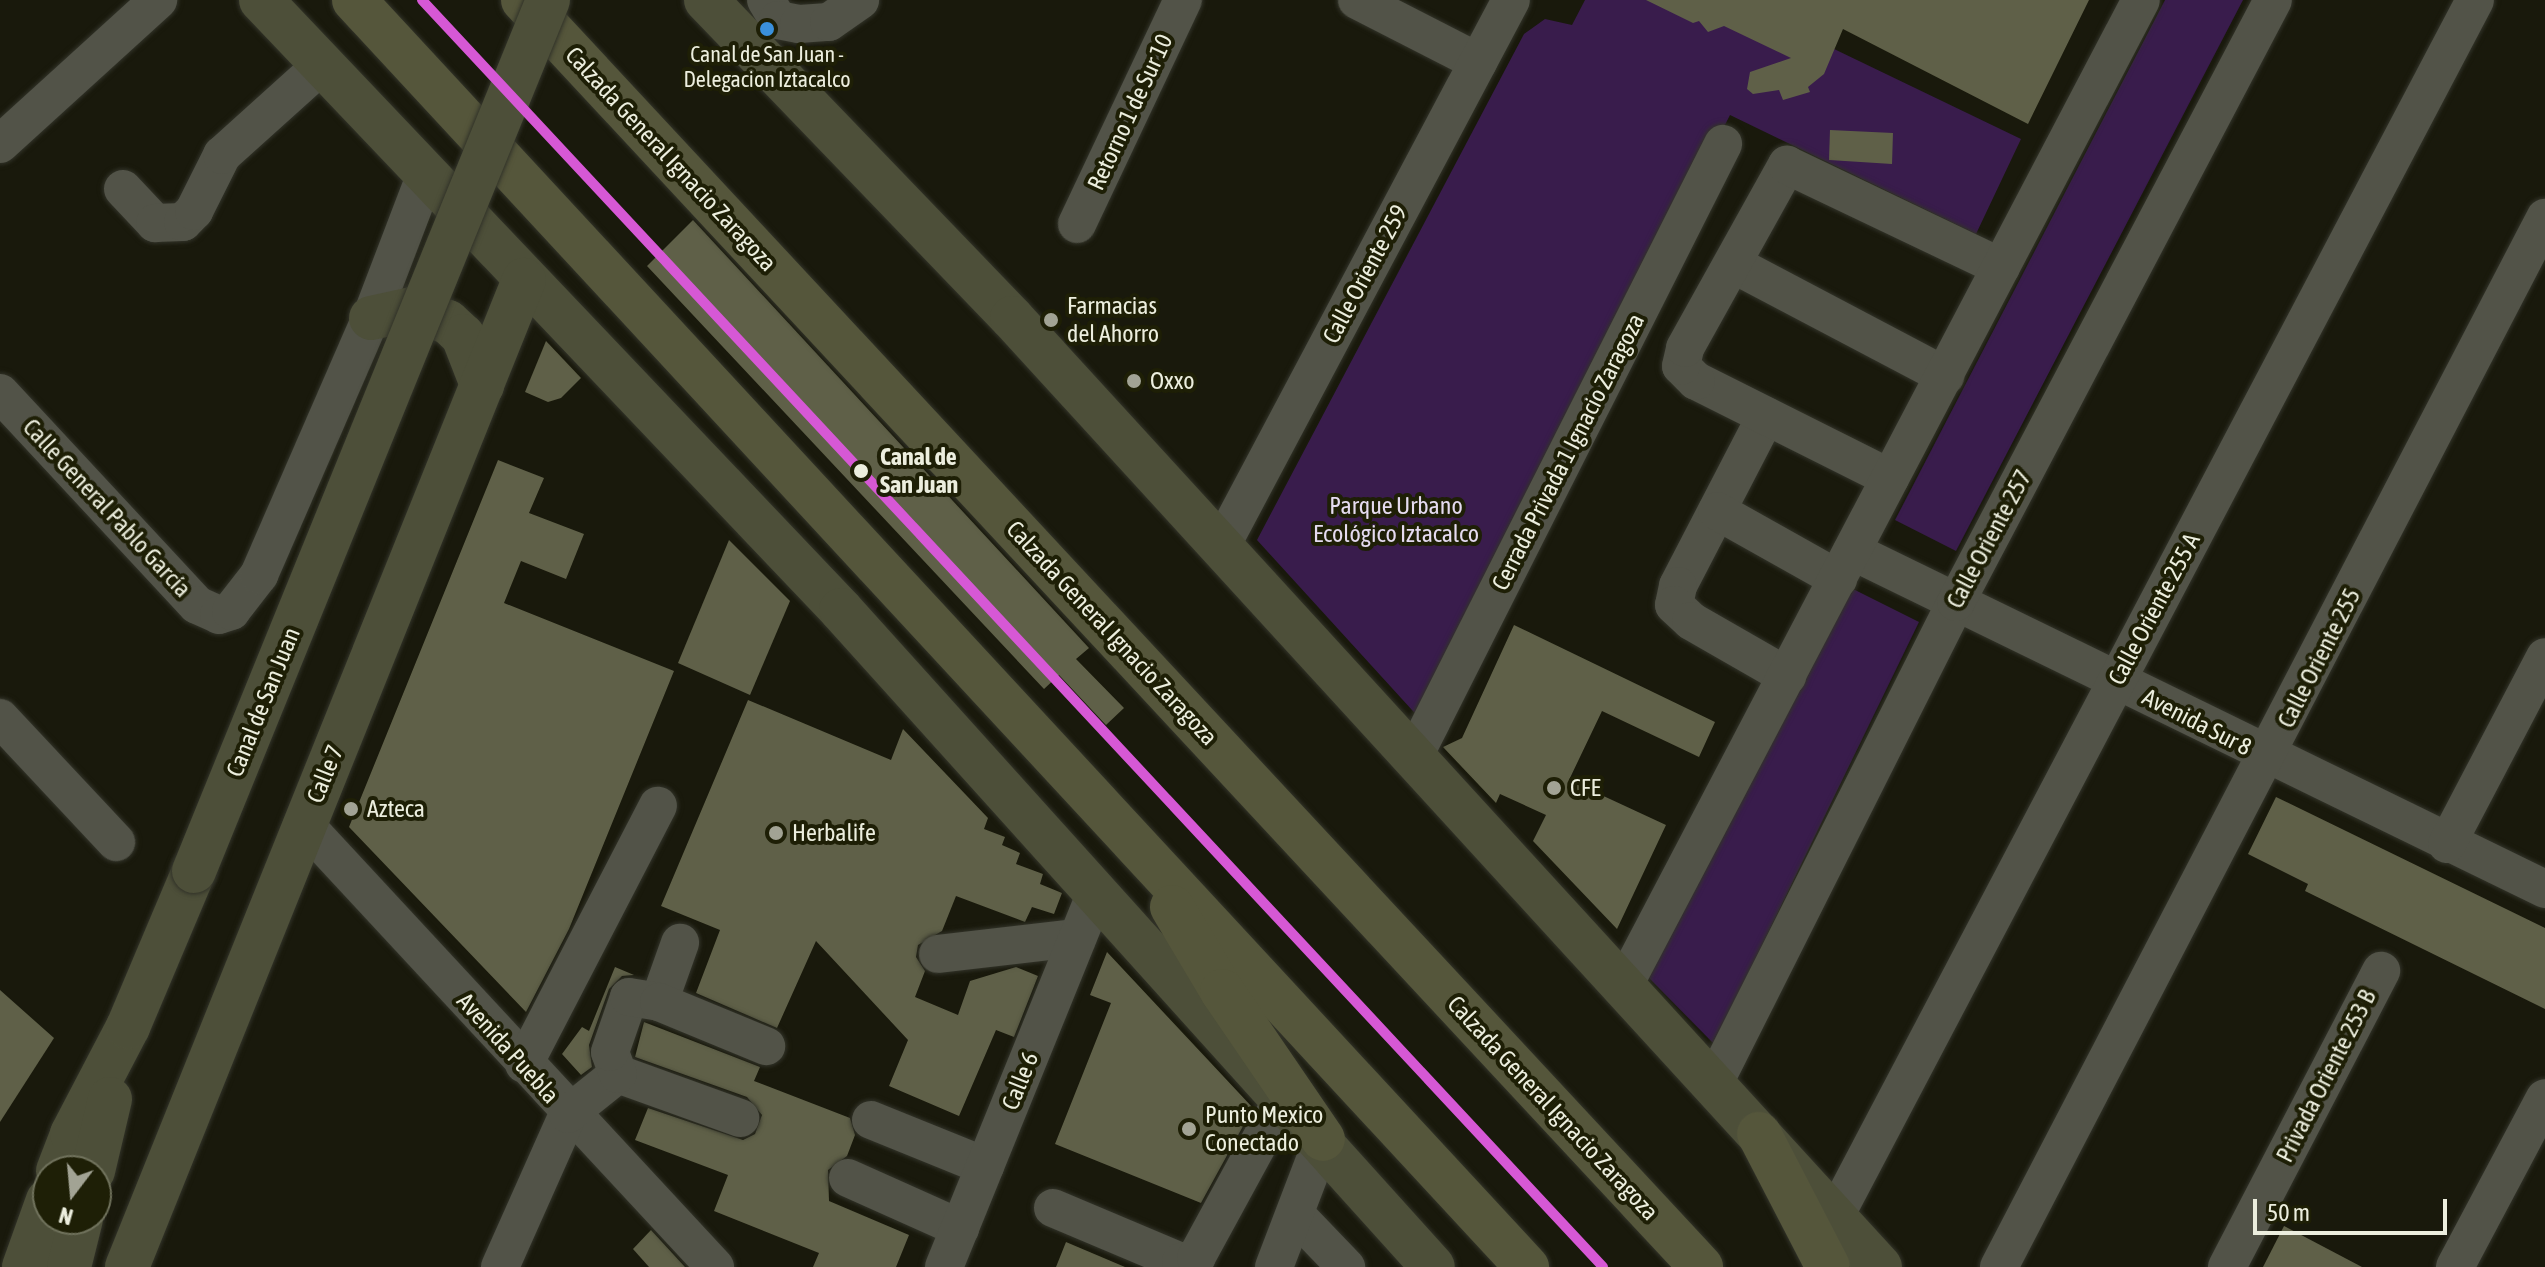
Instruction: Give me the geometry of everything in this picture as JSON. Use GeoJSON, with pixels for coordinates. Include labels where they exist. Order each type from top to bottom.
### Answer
{"type":"FeatureCollection","features":[{"type":"Feature","properties":{"kind":"highway"},"geometry":{"type":"LineString","coordinates":[[354,0],[1527,1267]]}},
{"type":"Feature","properties":{"kind":"highway","name":"Calzada General Ignacio Zaragoza"},"geometry":{"type":"LineString","coordinates":[[523,0],[1701,1267]]}},
{"type":"Feature","properties":{"kind":"highway"},"geometry":{"type":"LineString","coordinates":[[1150,857],[1179,923],[1323,1139]]}},
{"type":"Feature","properties":{"kind":"highway"},"geometry":{"type":"LineString","coordinates":[[1759,1134],[1828,1267]]}},
{"type":"Feature","properties":{"kind":"main road"},"geometry":{"type":"LineString","coordinates":[[261,0],[841,610],[1095,895],[1282,1100],[1323,1139],[1433,1267]]}},
{"type":"Feature","properties":{"kind":"main road","name":"Canal de San Juan"},"geometry":{"type":"LineString","coordinates":[[128,1027],[548,0]]}},
{"type":"Feature","properties":{"kind":"main road"},"geometry":{"type":"LineString","coordinates":[[716,10],[1012,318],[1880,1267]]}},
{"type":"Feature","properties":{"kind":"main road","name":"Calle 7"},"geometry":{"type":"LineString","coordinates":[[127,1267],[524,280]]}},
{"type":"Feature","properties":{"kind":"main road"},"geometry":{"type":"LineString","coordinates":[[371,318],[412,309],[448,322],[463,336],[482,385]]}},
{"type":"Feature","properties":{"kind":"main road"},"geometry":{"type":"LineString","coordinates":[[64,1155],[128,1027]]}},
{"type":"Feature","properties":{"kind":"main road"},"geometry":{"type":"LineString","coordinates":[[97,1155],[128,1027]]}},
{"type":"Feature","properties":{"kind":"main road"},"geometry":{"type":"LineString","coordinates":[[24,1267],[35,1235]]}},
{"type":"Feature","properties":{"kind":"main road"},"geometry":{"type":"LineString","coordinates":[[69,1267],[77,1235]]}},
{"type":"Feature","properties":{"kind":"street"},"geometry":{"type":"LineString","coordinates":[[0,144],[158,0]]}},
{"type":"Feature","properties":{"kind":"street"},"geometry":{"type":"LineString","coordinates":[[716,10],[766,0],[778,20],[799,24],[829,22],[860,0]]}},
{"type":"Feature","properties":{"kind":"street","name":"Retorno 1 de Sur 10"},"geometry":{"type":"LineString","coordinates":[[1077,224],[1183,0]]}},
{"type":"Feature","properties":{"kind":"street"},"geometry":{"type":"LineString","coordinates":[[1357,0],[1478,62]]}},
{"type":"Feature","properties":{"kind":"street","name":"Calle Oriente 259"},"geometry":{"type":"LineString","coordinates":[[1220,548],[1511,0]]}},
{"type":"Feature","properties":{"kind":"street"},"geometry":{"type":"LineString","coordinates":[[1624,985],[2141,0]]}},
{"type":"Feature","properties":{"kind":"street","name":"Calle Oriente 257"},"geometry":{"type":"LineString","coordinates":[[1714,1083],[1956,602],[2273,0]]}},
{"type":"Feature","properties":{"kind":"street","name":"Calle Oriente 255 A"},"geometry":{"type":"LineString","coordinates":[[1834,1218],[2475,0]]}},
{"type":"Feature","properties":{"kind":"street"},"geometry":{"type":"LineString","coordinates":[[123,189],[155,223],[183,222],[194,211],[222,155],[322,65]]}},
{"type":"Feature","properties":{"kind":"street","name":"Cerrada Privada 1 Ignacio Zaragoza"},"geometry":{"type":"LineString","coordinates":[[1413,758],[1723,144]]}},
{"type":"Feature","properties":{"kind":"street"},"geometry":{"type":"LineString","coordinates":[[1890,478],[1696,381],[1681,366],[1685,348],[1787,165],[2001,267]]}},
{"type":"Feature","properties":{"kind":"street"},"geometry":{"type":"LineString","coordinates":[[371,318],[426,174]]}},
{"type":"Feature","properties":{"kind":"street","name":"Calle Oriente 255"},"geometry":{"type":"LineString","coordinates":[[1999,1267],[2268,757],[2545,218]]}},
{"type":"Feature","properties":{"kind":"street"},"geometry":{"type":"LineString","coordinates":[[1733,264],[1945,376]]}},
{"type":"Feature","properties":{"kind":"street","name":"Calle General Pablo García"},"geometry":{"type":"LineString","coordinates":[[0,393],[197,605],[219,615],[231,611],[259,575],[371,318]]}},
{"type":"Feature","properties":{"kind":"street"},"geometry":{"type":"LineString","coordinates":[[1766,416],[1717,511],[1674,605],[1691,621],[1787,676]]}},
{"type":"Feature","properties":{"kind":"street","name":"Avenida Sur 8"},"geometry":{"type":"LineString","coordinates":[[1717,511],[1845,565],[1956,602],[2268,757],[2545,889]]}},
{"type":"Feature","properties":{"kind":"street"},"geometry":{"type":"LineString","coordinates":[[2447,844],[2545,657]]}},
{"type":"Feature","properties":{"kind":"street"},"geometry":{"type":"LineString","coordinates":[[0,718],[116,842]]}},
{"type":"Feature","properties":{"kind":"street"},"geometry":{"type":"LineString","coordinates":[[524,1064],[658,806]]}},
{"type":"Feature","properties":{"kind":"street","name":"Avenida Puebla"},"geometry":{"type":"LineString","coordinates":[[305,825],[568,1114],[715,1267]]}},
{"type":"Feature","properties":{"kind":"street","name":"Calle 6"},"geometry":{"type":"LineString","coordinates":[[944,1267],[1095,895]]}},
{"type":"Feature","properties":{"kind":"street"},"geometry":{"type":"LineString","coordinates":[[938,954],[1077,938]]}},
{"type":"Feature","properties":{"kind":"street"},"geometry":{"type":"LineString","coordinates":[[659,1002],[680,943]]}},
{"type":"Feature","properties":{"kind":"street","name":"Privada Oriente 253 B"},"geometry":{"type":"LineString","coordinates":[[2227,1267],[2381,971]]}},
{"type":"Feature","properties":{"kind":"street"},"geometry":{"type":"LineString","coordinates":[[618,1074],[610,1052],[629,997],[659,1002],[766,1046]]}},
{"type":"Feature","properties":{"kind":"street"},"geometry":{"type":"LineString","coordinates":[[500,1267],[568,1114],[618,1074]]}},
{"type":"Feature","properties":{"kind":"street"},"geometry":{"type":"LineString","coordinates":[[618,1074],[740,1118]]}},
{"type":"Feature","properties":{"kind":"street"},"geometry":{"type":"LineString","coordinates":[[2455,1267],[2545,1098]]}},
{"type":"Feature","properties":{"kind":"street"},"geometry":{"type":"LineString","coordinates":[[1053,1208],[1181,1262],[1196,1258],[1282,1100]]}},
{"type":"Feature","properties":{"kind":"street"},"geometry":{"type":"LineString","coordinates":[[871,1120],[985,1166]]}},
{"type":"Feature","properties":{"kind":"street"},"geometry":{"type":"LineString","coordinates":[[1274,1267],[1323,1139]]}},
{"type":"Feature","properties":{"kind":"street"},"geometry":{"type":"LineString","coordinates":[[848,1178],[960,1228]]}},
{"type":"Feature","properties":{"kind":"street"},"geometry":{"type":"LineString","coordinates":[[1295,1214],[1346,1267]]}},
{"type":"Feature","properties":{"kind":"green space","name":"Parque Urbano Ecológico Iztacalco"},"geometry":{"type":"Polygon","coordinates":[[[1585,0],[1732,0],[2021,139],[1976,234],[1730,115],[1422,721],[1257,540],[1524,34],[1545,19],[1572,25],[1585,0]]]}},
{"type":"Feature","properties":{"kind":"green space"},"geometry":{"type":"Polygon","coordinates":[[[2165,0],[2243,0],[1956,551],[1895,520],[2165,0]]]}},
{"type":"Feature","properties":{"kind":"green space"},"geometry":{"type":"Polygon","coordinates":[[[1843,584],[1919,622],[1714,1044],[1649,978],[1843,584]]]}},
{"type":"Feature","properties":{"kind":"building"},"geometry":{"type":"Polygon","coordinates":[[[1646,0],[2089,0],[2028,124],[1843,29],[1824,74],[1808,87],[1810,92],[1783,100],[1779,90],[1753,94],[1747,89],[1750,72],[1791,58],[1724,26],[1708,32],[1699,21],[1693,23],[1646,0]]]}},
{"type":"Feature","properties":{"kind":"building"},"geometry":{"type":"Polygon","coordinates":[[[1830,130],[1893,133],[1892,164],[1829,160],[1830,130]]]}},
{"type":"Feature","properties":{"kind":"building"},"geometry":{"type":"Polygon","coordinates":[[[693,220],[1089,648],[1076,659],[1124,708],[1106,725],[1059,675],[1044,689],[647,266],[693,220]]]}},
{"type":"Feature","properties":{"kind":"building"},"geometry":{"type":"Polygon","coordinates":[[[546,341],[581,378],[561,398],[548,402],[525,392],[546,341]]]}},
{"type":"Feature","properties":{"kind":"building"},"geometry":{"type":"Polygon","coordinates":[[[498,460],[544,478],[529,513],[584,534],[566,579],[521,561],[504,603],[674,671],[569,929],[526,1012],[349,827],[498,460]]]}},
{"type":"Feature","properties":{"kind":"building"},"geometry":{"type":"Polygon","coordinates":[[[729,540],[790,601],[750,695],[678,663],[729,540]]]}},
{"type":"Feature","properties":{"kind":"building","name":"CFE"},"geometry":{"type":"Polygon","coordinates":[[[1514,625],[1715,722],[1699,757],[1602,711],[1569,780],[1666,825],[1617,929],[1533,841],[1546,815],[1500,794],[1496,803],[1443,747],[1462,738],[1514,625]]]}},
{"type":"Feature","properties":{"kind":"building"},"geometry":{"type":"Polygon","coordinates":[[[748,700],[891,760],[903,729],[988,818],[984,829],[1005,837],[1002,845],[1020,853],[1016,864],[1043,874],[1040,884],[1062,893],[1054,914],[1032,907],[1025,922],[956,896],[942,931],[918,945],[916,957],[925,971],[915,997],[958,1015],[970,981],[1016,967],[1038,976],[1014,1037],[996,1030],[959,1116],[889,1086],[908,1040],[816,941],[777,1028],[696,993],[720,930],[661,906],[748,700]]]}},
{"type":"Feature","properties":{"kind":"building"},"geometry":{"type":"Polygon","coordinates":[[[2276,797],[2545,928],[2545,1009],[2305,891],[2308,884],[2248,854],[2276,797]]]}},
{"type":"Feature","properties":{"kind":"building"},"geometry":{"type":"Polygon","coordinates":[[[1107,952],[1253,1108],[1201,1203],[1055,1144],[1111,1003],[1090,995],[1107,952]]]}},
{"type":"Feature","properties":{"kind":"building"},"geometry":{"type":"Polygon","coordinates":[[[615,967],[634,975],[622,976],[609,989],[589,1045],[592,1067],[581,1075],[562,1054],[582,1027],[589,1031],[615,967]]]}},
{"type":"Feature","properties":{"kind":"building"},"geometry":{"type":"Polygon","coordinates":[[[0,990],[54,1038],[0,1122],[0,990]]]}},
{"type":"Feature","properties":{"kind":"building"},"geometry":{"type":"Polygon","coordinates":[[[644,1022],[760,1067],[754,1081],[850,1118],[855,1135],[847,1156],[828,1170],[829,1201],[909,1235],[896,1267],[813,1267],[819,1253],[714,1211],[728,1175],[635,1140],[648,1108],[743,1140],[755,1134],[762,1115],[747,1097],[635,1057],[644,1022]]]}},
{"type":"Feature","properties":{"kind":"building"},"geometry":{"type":"Polygon","coordinates":[[[2284,1226],[2362,1267],[2263,1267],[2284,1226]]]}},
{"type":"Feature","properties":{"kind":"building"},"geometry":{"type":"Polygon","coordinates":[[[651,1230],[685,1267],[649,1267],[633,1249],[651,1230]]]}},
{"type":"Feature","properties":{"kind":"building"},"geometry":{"type":"Polygon","coordinates":[[[1066,1242],[1125,1267],[1056,1267],[1066,1242]]]}},
{"type":"Feature","properties":{"kind":"metro line","name":"A"},"geometry":{"type":"LineString","coordinates":[[422,0],[1603,1267]]}},
{"type":"Feature","properties":{"kind":"place","name":"Canal de San Juan - Delegacion Iztacalco"},"geometry":{"type":"Point","coordinates":[767,29]}},
{"type":"Feature","properties":{"kind":"place","name":"Farmacias del Ahorro"},"geometry":{"type":"Point","coordinates":[1051,320]}},
{"type":"Feature","properties":{"kind":"place","name":"Oxxo"},"geometry":{"type":"Point","coordinates":[1134,381]}},
{"type":"Feature","properties":{"kind":"place","name":"Canal de San Juan"},"geometry":{"type":"Point","coordinates":[861,471]}},
{"type":"Feature","properties":{"kind":"place","name":"CFE"},"geometry":{"type":"Point","coordinates":[1554,788]}},
{"type":"Feature","properties":{"kind":"place","name":"Azteca"},"geometry":{"type":"Point","coordinates":[351,809]}},
{"type":"Feature","properties":{"kind":"place","name":"Herbalife"},"geometry":{"type":"Point","coordinates":[776,833]}},
{"type":"Feature","properties":{"kind":"place","name":"Punto Mexico Conectado"},"geometry":{"type":"Point","coordinates":[1189,1129]}}]}
